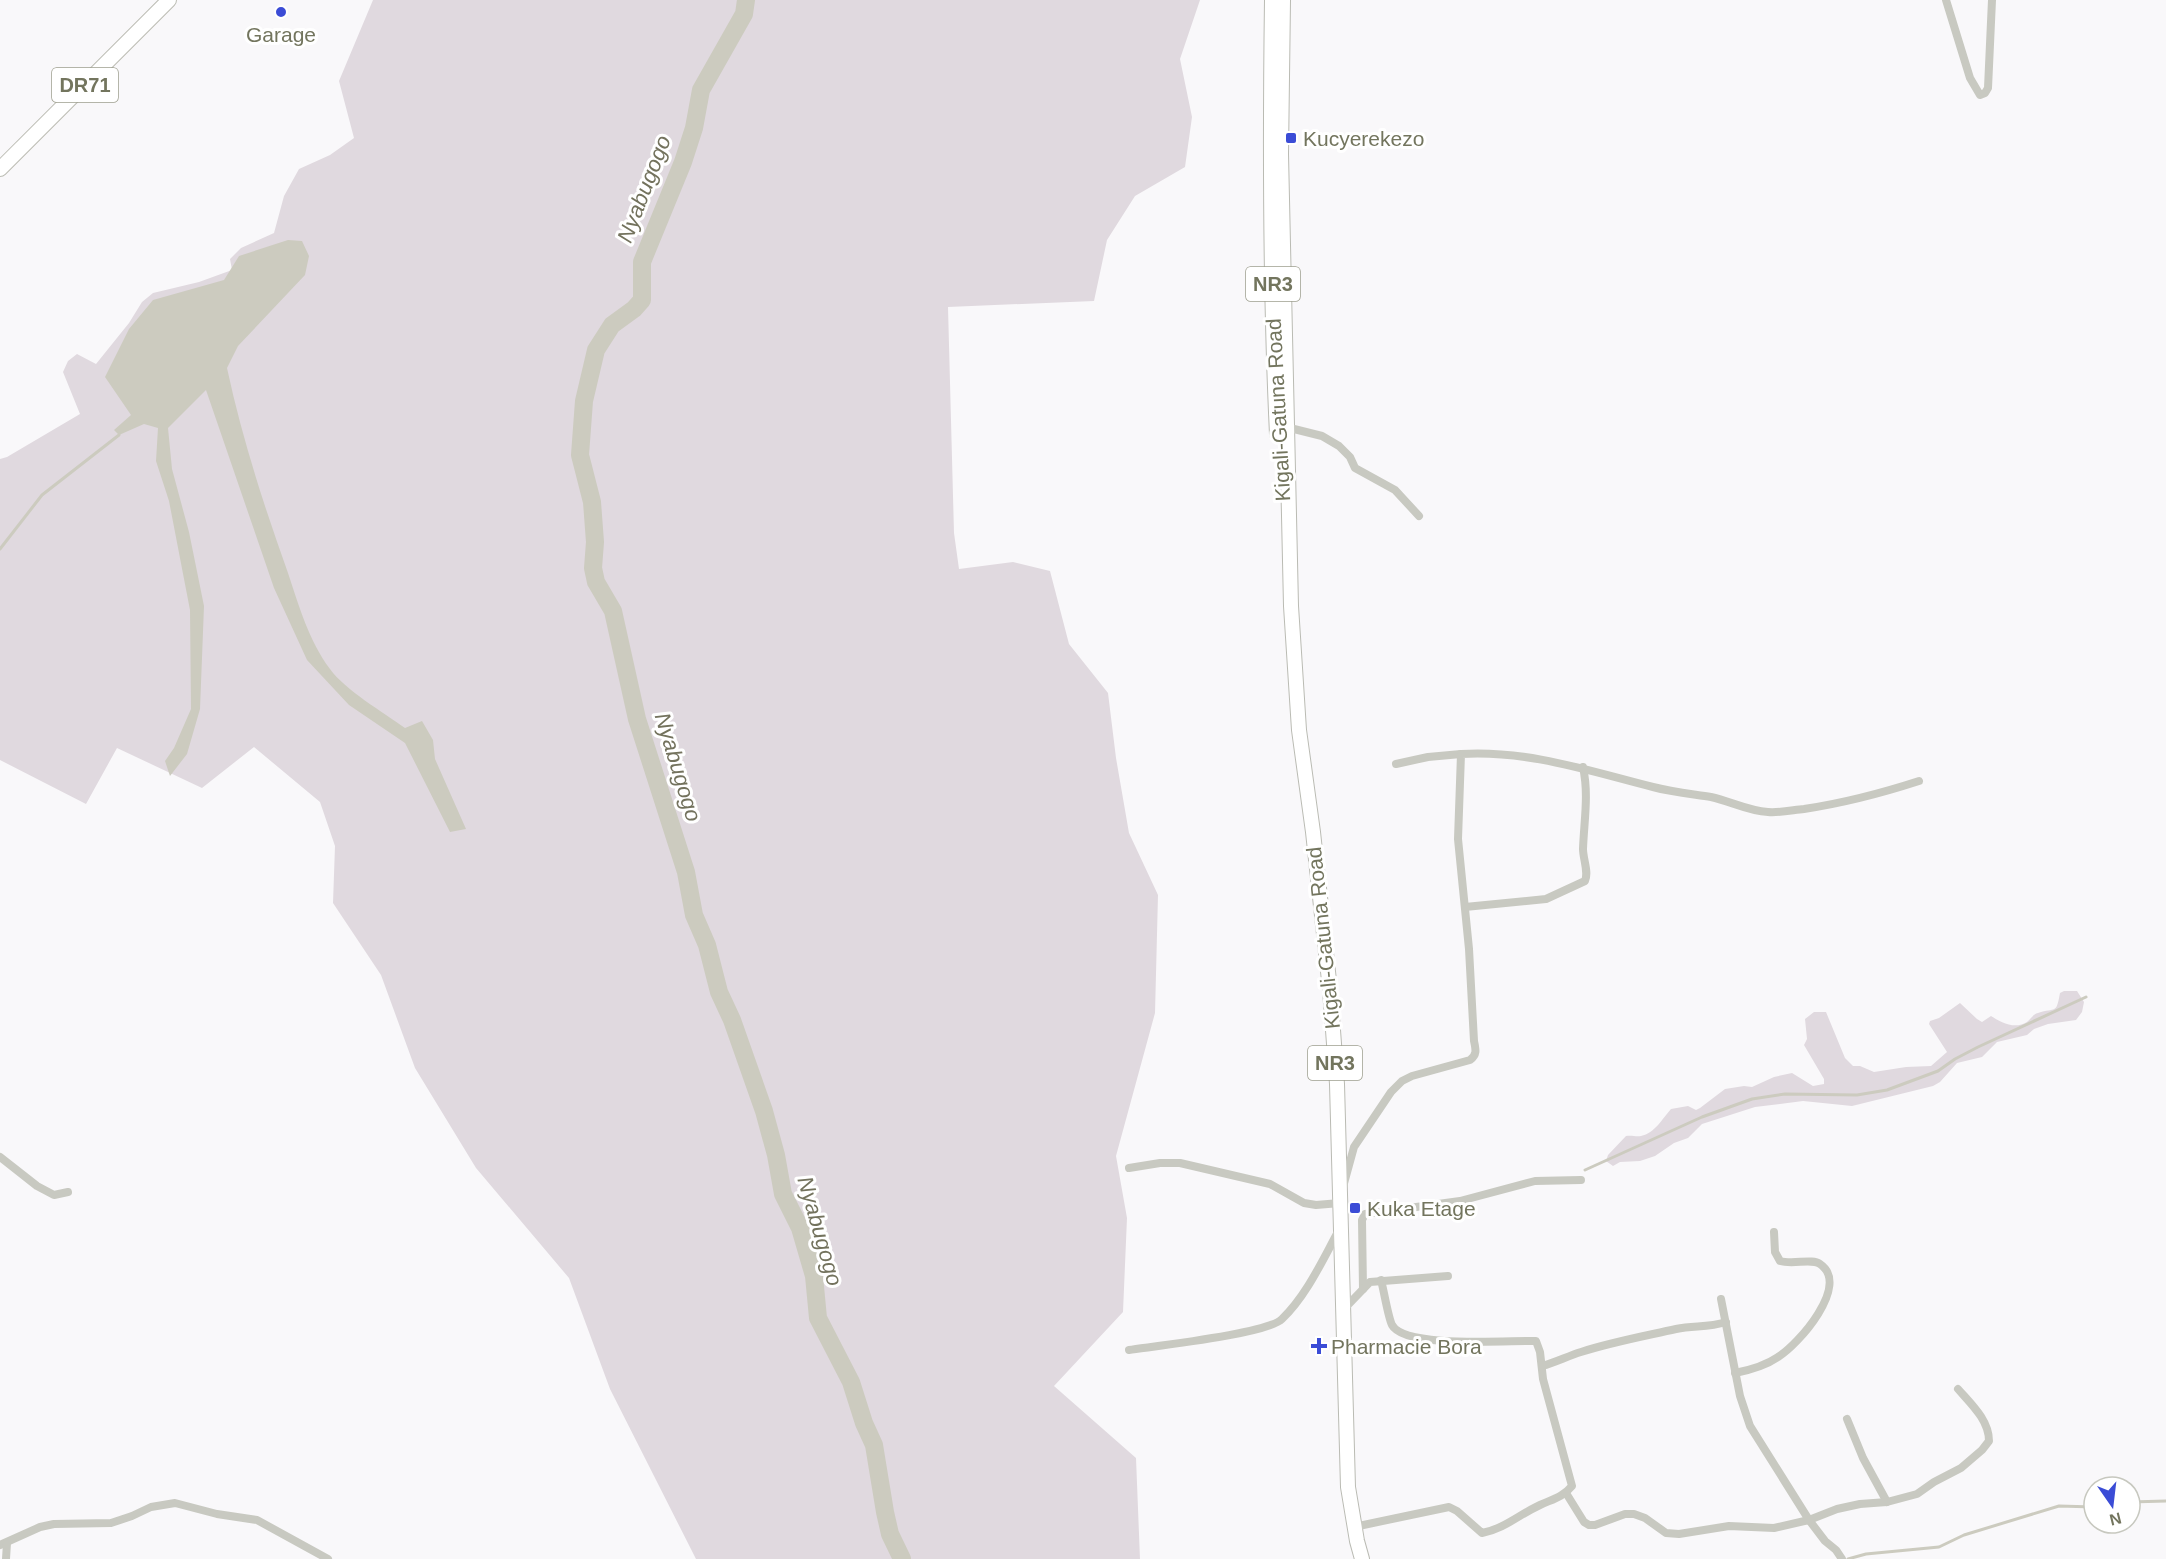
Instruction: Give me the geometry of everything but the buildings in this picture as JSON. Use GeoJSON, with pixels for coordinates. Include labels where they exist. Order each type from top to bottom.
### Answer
{"type":"FeatureCollection","features":[{"type":"Feature","properties":{"kind":"main road","name":"DR71"},"geometry":{"type":"LineString","coordinates":[[0,169],[169,0]]}},
{"type":"Feature","properties":{"kind":"main road","name":"Kigali-Gatuna Road"},"geometry":{"type":"LineString","coordinates":[[1272,0],[1270,170],[1273,352],[1280,490],[1290,568]]}},
{"type":"Feature","properties":{"kind":"main road","name":"Kigali-Gatuna Road"},"geometry":{"type":"LineString","coordinates":[[1283,0],[1281,154],[1290,568],[1299,730],[1313,832],[1330,990],[1337,1084],[1348,1479],[1354,1527],[1362,1559]]}},
{"type":"Feature","properties":{"kind":"street"},"geometry":{"type":"LineString","coordinates":[[1946,0],[1970,78],[1980,95],[1988,88],[1992,0]]}},
{"type":"Feature","properties":{"kind":"street"},"geometry":{"type":"LineString","coordinates":[[1286,427],[1322,436],[1339,446],[1350,457],[1355,468],[1395,490],[1419,516]]}},
{"type":"Feature","properties":{"kind":"street"},"geometry":{"type":"LineString","coordinates":[[1129,1168],[1160,1163],[1180,1163],[1270,1184],[1304,1203],[1340,1203],[1354,1147],[1390,1092],[1412,1076],[1474,1057],[1476,1052],[1458,839],[1461,754]]}},
{"type":"Feature","properties":{"kind":"street"},"geometry":{"type":"LineString","coordinates":[[1396,764],[1428,757],[1461,754],[1542,758],[1653,787],[1712,798],[1770,813],[1843,802],[1919,781]]}},
{"type":"Feature","properties":{"kind":"street"},"geometry":{"type":"LineString","coordinates":[[1465,907],[1546,899],[1585,881],[1587,875],[1583,850],[1586,802],[1583,768]]}},
{"type":"Feature","properties":{"kind":"street"},"geometry":{"type":"LineString","coordinates":[[0,1157],[37,1186],[54,1195],[68,1192]]}},
{"type":"Feature","properties":{"kind":"street"},"geometry":{"type":"LineString","coordinates":[[1363,1289],[1362,1220],[1365,1214],[1479,1197],[1514,1185],[1535,1181],[1581,1180]]}},
{"type":"Feature","properties":{"kind":"street"},"geometry":{"type":"LineString","coordinates":[[1129,1350],[1258,1330],[1281,1321],[1313,1275],[1341,1227]]}},
{"type":"Feature","properties":{"kind":"street"},"geometry":{"type":"LineString","coordinates":[[1735,1373],[1756,1368],[1778,1358],[1792,1347],[1804,1334],[1829,1293],[1826,1272],[1821,1264],[1813,1261],[1789,1264],[1780,1261],[1775,1252],[1774,1232]]}},
{"type":"Feature","properties":{"kind":"street"},"geometry":{"type":"LineString","coordinates":[[1342,1310],[1370,1282],[1448,1276]]}},
{"type":"Feature","properties":{"kind":"street"},"geometry":{"type":"LineString","coordinates":[[1354,1527],[1449,1507],[1457,1511],[1482,1533],[1508,1524],[1539,1505],[1566,1493],[1572,1486],[1543,1379],[1538,1343],[1536,1341],[1452,1343],[1397,1331],[1392,1325],[1381,1280]]}},
{"type":"Feature","properties":{"kind":"street"},"geometry":{"type":"LineString","coordinates":[[1720,1299],[1740,1396],[1750,1426],[1809,1520],[1842,1559]]}},
{"type":"Feature","properties":{"kind":"street"},"geometry":{"type":"LineString","coordinates":[[1542,1366],[1581,1352],[1662,1332],[1692,1326],[1710,1327],[1726,1322]]}},
{"type":"Feature","properties":{"kind":"street"},"geometry":{"type":"LineString","coordinates":[[1566,1493],[1589,1526],[1625,1514],[1634,1514],[1645,1518],[1666,1533],[1679,1534],[1729,1526],[1774,1528],[1809,1520],[1837,1509],[1860,1504],[1887,1503],[1917,1494],[1948,1476],[1968,1462],[1989,1441],[1983,1419],[1958,1389]]}},
{"type":"Feature","properties":{"kind":"street"},"geometry":{"type":"LineString","coordinates":[[1847,1419],[1863,1458],[1887,1503]]}},
{"type":"Feature","properties":{"kind":"street"},"geometry":{"type":"LineString","coordinates":[[6,1559],[3,1544],[40,1527],[54,1524],[111,1523],[151,1507],[175,1503],[217,1514],[257,1520],[328,1559]]}},
{"type":"Feature","properties":{"kind":"shaded area"},"geometry":{"type":"Polygon","coordinates":[[[373,0],[1200,0],[1180,59],[1192,117],[1185,167],[1135,196],[1107,240],[1094,301],[948,307],[954,533],[959,569],[1013,562],[1050,571],[1069,644],[1108,693],[1129,833],[1158,895],[1155,1013],[1116,1156],[1127,1218],[1123,1312],[1054,1386],[1136,1458],[1140,1559],[696,1559],[610,1389],[569,1278],[476,1168],[415,1068],[381,975],[333,903],[335,846],[320,802],[254,747],[202,788],[117,748],[86,804],[0,760],[0,459],[80,414],[63,372],[68,361],[77,354],[96,364],[129,323],[142,302],[153,293],[199,282],[232,270],[230,259],[241,248],[274,233],[284,196],[299,169],[330,155],[354,138],[339,81],[373,0]]]}},
{"type":"Feature","properties":{"kind":"shaded area"},"geometry":{"type":"Polygon","coordinates":[[[288,240],[302,241],[309,256],[305,275],[238,346],[227,368],[254,472],[310,635],[323,658],[345,685],[405,728],[422,721],[433,740],[435,759],[466,829],[450,832],[405,743],[349,705],[307,660],[274,588],[206,390],[168,428],[172,469],[189,532],[204,606],[200,709],[187,754],[170,776],[165,761],[174,748],[191,709],[190,610],[169,501],[156,461],[158,428],[144,424],[119,435],[114,430],[131,415],[105,377],[129,329],[153,300],[224,280],[239,256],[288,240]]]}},
{"type":"Feature","properties":{"kind":"shaded area"},"geometry":{"type":"Polygon","coordinates":[[[2077,991],[2084,1002],[2082,1012],[2076,1020],[2048,1024],[2034,1029],[2027,1035],[1997,1042],[1982,1057],[1957,1063],[1940,1082],[1933,1086],[1852,1106],[1803,1101],[1755,1107],[1702,1124],[1688,1138],[1674,1143],[1655,1156],[1640,1161],[1620,1162],[1613,1166],[1606,1161],[1608,1155],[1626,1136],[1646,1134],[1658,1125],[1671,1109],[1688,1106],[1696,1110],[1725,1089],[1752,1087],[1774,1077],[1792,1073],[1813,1086],[1824,1084],[1824,1079],[1804,1045],[1807,1039],[1805,1019],[1814,1012],[1826,1012],[1845,1058],[1853,1066],[1860,1066],[1874,1072],[1931,1066],[1947,1052],[1929,1024],[1930,1021],[1939,1018],[1960,1003],[1982,1022],[1991,1016],[2003,1023],[2018,1025],[2027,1022],[2033,1015],[2054,1009],[2060,993],[2077,991]]]}},
{"type":"Feature","properties":{"kind":"waterway","name":"Nyabugogo"},"geometry":{"type":"LineString","coordinates":[[746,0],[744,14],[701,90],[694,128],[683,162],[642,262],[642,300],[612,325],[596,350],[584,401],[580,455],[592,502],[595,542],[593,568],[596,582],[613,611],[637,719],[686,872],[694,915],[707,945],[719,992],[732,1020],[764,1111],[776,1155],[783,1194],[800,1228],[814,1276],[818,1318],[851,1382],[864,1423],[874,1445],[890,1534],[902,1559]]}},
{"type":"Feature","properties":{"kind":"waterway"},"geometry":{"type":"LineString","coordinates":[[0,549],[42,495],[119,435]]}},
{"type":"Feature","properties":{"kind":"waterway"},"geometry":{"type":"LineString","coordinates":[[1585,1170],[1702,1117],[1752,1099],[1785,1094],[1857,1095],[1887,1090],[1938,1071],[1978,1047],[2086,997]]}},
{"type":"Feature","properties":{"kind":"waterway"},"geometry":{"type":"LineString","coordinates":[[2142,1502],[2166,1501]]}},
{"type":"Feature","properties":{"kind":"waterway"},"geometry":{"type":"LineString","coordinates":[[1848,1559],[1866,1554],[1939,1547],[1964,1535],[2059,1506],[2082,1507]]}},
{"type":"Feature","properties":{"kind":"place","name":"Garage"},"geometry":{"type":"Point","coordinates":[281,12]}},
{"type":"Feature","properties":{"kind":"place","name":"Kucyerekezo"},"geometry":{"type":"Point","coordinates":[1291,138]}},
{"type":"Feature","properties":{"kind":"place","name":"Kuka Etage"},"geometry":{"type":"Point","coordinates":[1355,1208]}},
{"type":"Feature","properties":{"kind":"place","name":"Pharmacie Bora"},"geometry":{"type":"Point","coordinates":[1319,1346]}}]}
